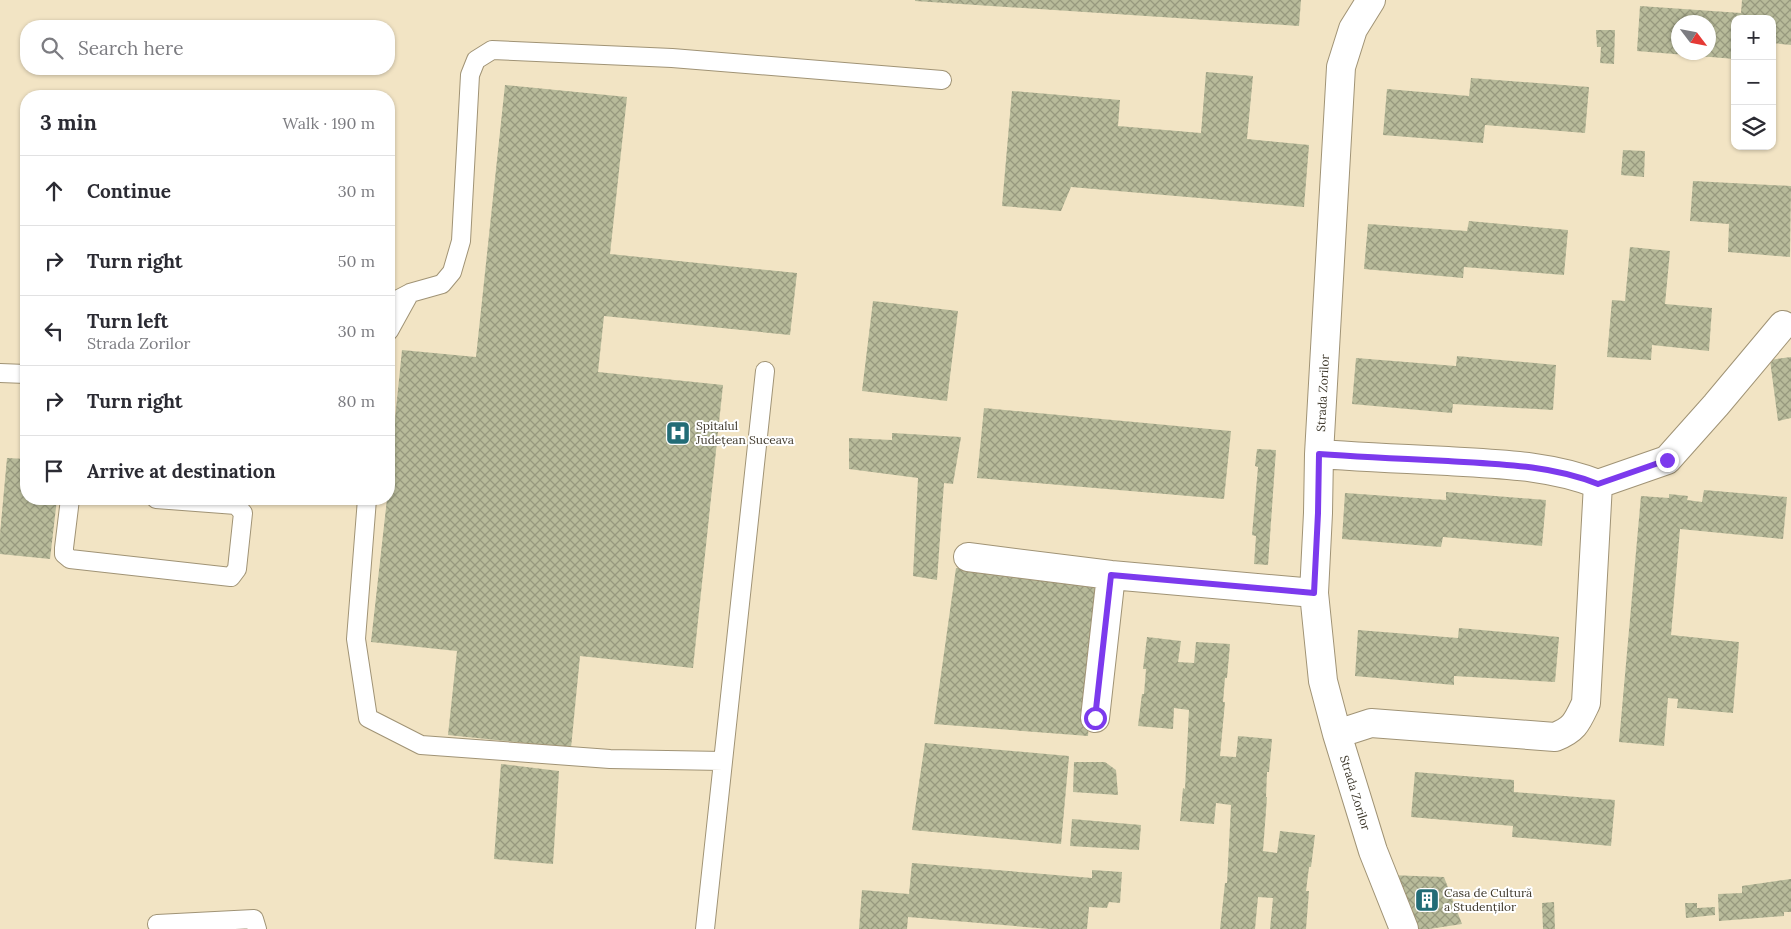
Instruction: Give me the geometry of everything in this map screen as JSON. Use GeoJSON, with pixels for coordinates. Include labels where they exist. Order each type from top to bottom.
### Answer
{"type":"FeatureCollection","features":[{"type":"Feature","properties":{"kind":"street","name":"Strada Zorilor"},"geometry":{"type":"LineString","coordinates":[[1371,0],[1353,29],[1341,67],[1319,454],[1314,593],[1323,681],[1337,734],[1373,851],[1404,929]]}},
{"type":"Feature","properties":{"kind":"street"},"geometry":{"type":"LineString","coordinates":[[1319,454],[1483,463],[1578,476],[1598,484],[1667,460],[1783,325]]}},
{"type":"Feature","properties":{"kind":"street"},"geometry":{"type":"LineString","coordinates":[[1337,734],[1371,723],[1556,737],[1568,732],[1577,722],[1586,703],[1598,484]]}},
{"type":"Feature","properties":{"kind":"street"},"geometry":{"type":"LineString","coordinates":[[968,557],[1111,575],[1314,593]]}},
{"type":"Feature","properties":{"kind":"street"},"geometry":{"type":"LineString","coordinates":[[1095,718],[1111,575]]}},
{"type":"Feature","properties":{"kind":"lane"},"geometry":{"type":"LineString","coordinates":[[395,301],[410,293],[442,284],[452,272],[461,241],[470,75],[476,60],[492,50],[672,58],[942,80]]}},
{"type":"Feature","properties":{"kind":"lane"},"geometry":{"type":"LineString","coordinates":[[395,320],[410,293]]}},
{"type":"Feature","properties":{"kind":"lane"},"geometry":{"type":"LineString","coordinates":[[705,929],[765,371]]}},
{"type":"Feature","properties":{"kind":"lane"},"geometry":{"type":"LineString","coordinates":[[0,373],[20,374]]}},
{"type":"Feature","properties":{"kind":"lane"},"geometry":{"type":"LineString","coordinates":[[69,505],[64,554],[70,560],[231,577],[238,569],[243,513],[236,505]]}},
{"type":"Feature","properties":{"kind":"lane"},"geometry":{"type":"LineString","coordinates":[[367,505],[356,639],[368,718],[420,745],[610,759],[723,761]]}},
{"type":"Feature","properties":{"kind":"lane"},"geometry":{"type":"LineString","coordinates":[[158,924],[254,919],[257,929]]}},
{"type":"Feature","properties":{"kind":"building"},"geometry":{"type":"Polygon","coordinates":[[[915,0],[1301,0],[1299,26],[915,0]]]}},
{"type":"Feature","properties":{"kind":"building"},"geometry":{"type":"Polygon","coordinates":[[[1742,0],[1791,0],[1791,45],[1776,43],[1776,15],[1731,15],[1731,59],[1716,57],[1716,15],[1671,15],[1671,54],[1637,51],[1640,6],[1741,13],[1742,0]]]}},
{"type":"Feature","properties":{"kind":"building"},"geometry":{"type":"Polygon","coordinates":[[[1596,30],[1615,30],[1614,64],[1600,63],[1601,47],[1597,47],[1596,30]]]}},
{"type":"Feature","properties":{"kind":"building"},"geometry":{"type":"Polygon","coordinates":[[[1206,72],[1253,76],[1247,139],[1309,145],[1304,207],[1071,187],[1061,211],[1002,206],[1012,91],[1120,100],[1118,126],[1201,133],[1206,72]]]}},
{"type":"Feature","properties":{"kind":"building"},"geometry":{"type":"Polygon","coordinates":[[[1471,78],[1589,87],[1585,133],[1485,125],[1483,143],[1383,135],[1387,89],[1469,96],[1471,78]]]}},
{"type":"Feature","properties":{"kind":"building"},"geometry":{"type":"Polygon","coordinates":[[[505,85],[627,97],[610,254],[797,273],[790,335],[604,316],[598,372],[723,385],[693,668],[580,656],[571,748],[448,735],[457,651],[371,642],[386,505],[395,505],[395,419],[402,350],[476,357],[505,85]]]}},
{"type":"Feature","properties":{"kind":"building"},"geometry":{"type":"Polygon","coordinates":[[[1623,150],[1645,151],[1644,177],[1621,175],[1623,150]]]}},
{"type":"Feature","properties":{"kind":"building"},"geometry":{"type":"Polygon","coordinates":[[[1693,181],[1791,186],[1790,257],[1728,252],[1729,224],[1690,221],[1693,181]]]}},
{"type":"Feature","properties":{"kind":"building"},"geometry":{"type":"Polygon","coordinates":[[[1469,221],[1568,230],[1564,275],[1464,267],[1463,278],[1364,269],[1368,224],[1467,231],[1469,221]]]}},
{"type":"Feature","properties":{"kind":"building"},"geometry":{"type":"Polygon","coordinates":[[[1630,247],[1670,251],[1665,304],[1712,308],[1709,351],[1652,345],[1651,360],[1607,357],[1612,300],[1625,301],[1630,247]]]}},
{"type":"Feature","properties":{"kind":"building"},"geometry":{"type":"Polygon","coordinates":[[[873,301],[958,311],[947,401],[862,391],[873,301]]]}},
{"type":"Feature","properties":{"kind":"building"},"geometry":{"type":"Polygon","coordinates":[[[1457,356],[1556,365],[1553,410],[1453,404],[1452,413],[1352,404],[1356,358],[1456,366],[1457,356]]]}},
{"type":"Feature","properties":{"kind":"building"},"geometry":{"type":"Polygon","coordinates":[[[1791,357],[1791,418],[1778,421],[1770,360],[1791,357]]]}},
{"type":"Feature","properties":{"kind":"building"},"geometry":{"type":"Polygon","coordinates":[[[984,408],[1231,431],[1224,499],[977,478],[984,408]]]}},
{"type":"Feature","properties":{"kind":"building"},"geometry":{"type":"Polygon","coordinates":[[[892,433],[961,437],[953,484],[944,483],[937,580],[913,576],[918,478],[849,469],[849,438],[892,440],[892,433]]]}},
{"type":"Feature","properties":{"kind":"building"},"geometry":{"type":"Polygon","coordinates":[[[1257,449],[1276,450],[1268,565],[1254,564],[1256,536],[1252,535],[1258,467],[1255,466],[1257,449]]]}},
{"type":"Feature","properties":{"kind":"building"},"geometry":{"type":"Polygon","coordinates":[[[7,458],[20,459],[20,505],[56,505],[50,559],[0,554],[7,458]]]}},
{"type":"Feature","properties":{"kind":"building"},"geometry":{"type":"Polygon","coordinates":[[[1704,490],[1787,497],[1783,539],[1680,529],[1671,635],[1739,642],[1733,713],[1677,708],[1678,699],[1668,698],[1664,746],[1619,742],[1641,496],[1669,498],[1669,494],[1688,496],[1687,500],[1702,502],[1704,490]]]}},
{"type":"Feature","properties":{"kind":"building"},"geometry":{"type":"Polygon","coordinates":[[[1446,492],[1546,500],[1542,546],[1443,537],[1441,547],[1342,539],[1345,493],[1446,500],[1446,492]]]}},
{"type":"Feature","properties":{"kind":"building"},"geometry":{"type":"Polygon","coordinates":[[[956,568],[1102,581],[1088,736],[934,724],[956,568]]]}},
{"type":"Feature","properties":{"kind":"building"},"geometry":{"type":"Polygon","coordinates":[[[1459,628],[1559,637],[1555,682],[1454,676],[1454,685],[1355,676],[1358,630],[1458,638],[1459,628]]]}},
{"type":"Feature","properties":{"kind":"building"},"geometry":{"type":"Polygon","coordinates":[[[1147,637],[1181,641],[1178,662],[1194,663],[1196,642],[1230,644],[1227,678],[1225,678],[1223,702],[1225,702],[1220,756],[1236,757],[1238,736],[1272,739],[1269,772],[1267,772],[1263,851],[1277,853],[1280,831],[1315,835],[1306,891],[1309,891],[1306,929],[1270,929],[1273,898],[1258,897],[1255,929],[1220,929],[1225,883],[1227,883],[1231,805],[1216,803],[1214,824],[1180,821],[1183,788],[1185,789],[1189,710],[1174,708],[1173,729],[1138,726],[1142,694],[1144,694],[1146,669],[1143,669],[1147,637]]]}},
{"type":"Feature","properties":{"kind":"building"},"geometry":{"type":"Polygon","coordinates":[[[925,743],[1069,756],[1061,844],[912,830],[925,743]]]}},
{"type":"Feature","properties":{"kind":"building"},"geometry":{"type":"Polygon","coordinates":[[[1074,762],[1105,762],[1116,770],[1118,795],[1073,792],[1074,762]]]}},
{"type":"Feature","properties":{"kind":"building"},"geometry":{"type":"Polygon","coordinates":[[[501,764],[559,771],[553,864],[494,859],[501,764]]]}},
{"type":"Feature","properties":{"kind":"building"},"geometry":{"type":"Polygon","coordinates":[[[1415,772],[1514,780],[1514,792],[1615,800],[1611,846],[1512,837],[1513,826],[1411,817],[1415,772]]]}},
{"type":"Feature","properties":{"kind":"building"},"geometry":{"type":"Polygon","coordinates":[[[1072,819],[1141,825],[1139,850],[1070,846],[1072,819]]]}},
{"type":"Feature","properties":{"kind":"building"},"geometry":{"type":"Polygon","coordinates":[[[912,863],[1092,878],[1092,870],[1122,872],[1120,903],[1109,902],[1107,908],[1089,907],[1087,929],[1050,929],[908,917],[907,929],[859,929],[862,890],[909,894],[912,863]]]}},
{"type":"Feature","properties":{"kind":"building","name":"Casa de Cultură a Studenților"},"geometry":{"type":"Polygon","coordinates":[[[1389,875],[1444,877],[1462,924],[1415,929],[1389,875]]]}},
{"type":"Feature","properties":{"kind":"building"},"geometry":{"type":"Polygon","coordinates":[[[1791,879],[1791,912],[1784,912],[1784,916],[1719,921],[1718,894],[1742,893],[1742,886],[1791,879]]]}},
{"type":"Feature","properties":{"kind":"building"},"geometry":{"type":"Polygon","coordinates":[[[1554,902],[1555,929],[1543,929],[1542,903],[1554,902]]]}},
{"type":"Feature","properties":{"kind":"building"},"geometry":{"type":"Polygon","coordinates":[[[1685,903],[1697,903],[1697,908],[1715,907],[1715,915],[1686,918],[1685,903]]]}},
{"type":"Feature","properties":{"kind":"place","name":"Spitalul Județean Suceava"},"geometry":{"type":"Point","coordinates":[678,433]}},
{"type":"Feature","properties":{"kind":"place","name":"Casa de Cultură a Studenților"},"geometry":{"type":"Point","coordinates":[1427,900]}},
{"type":"Feature","properties":{"kind":"route"},"geometry":{"type":"LineString","coordinates":[[1095,718],[1111,575],[1314,593],[1319,454],[1483,463],[1553,470],[1578,476],[1598,484],[1667,460]]}}]}
